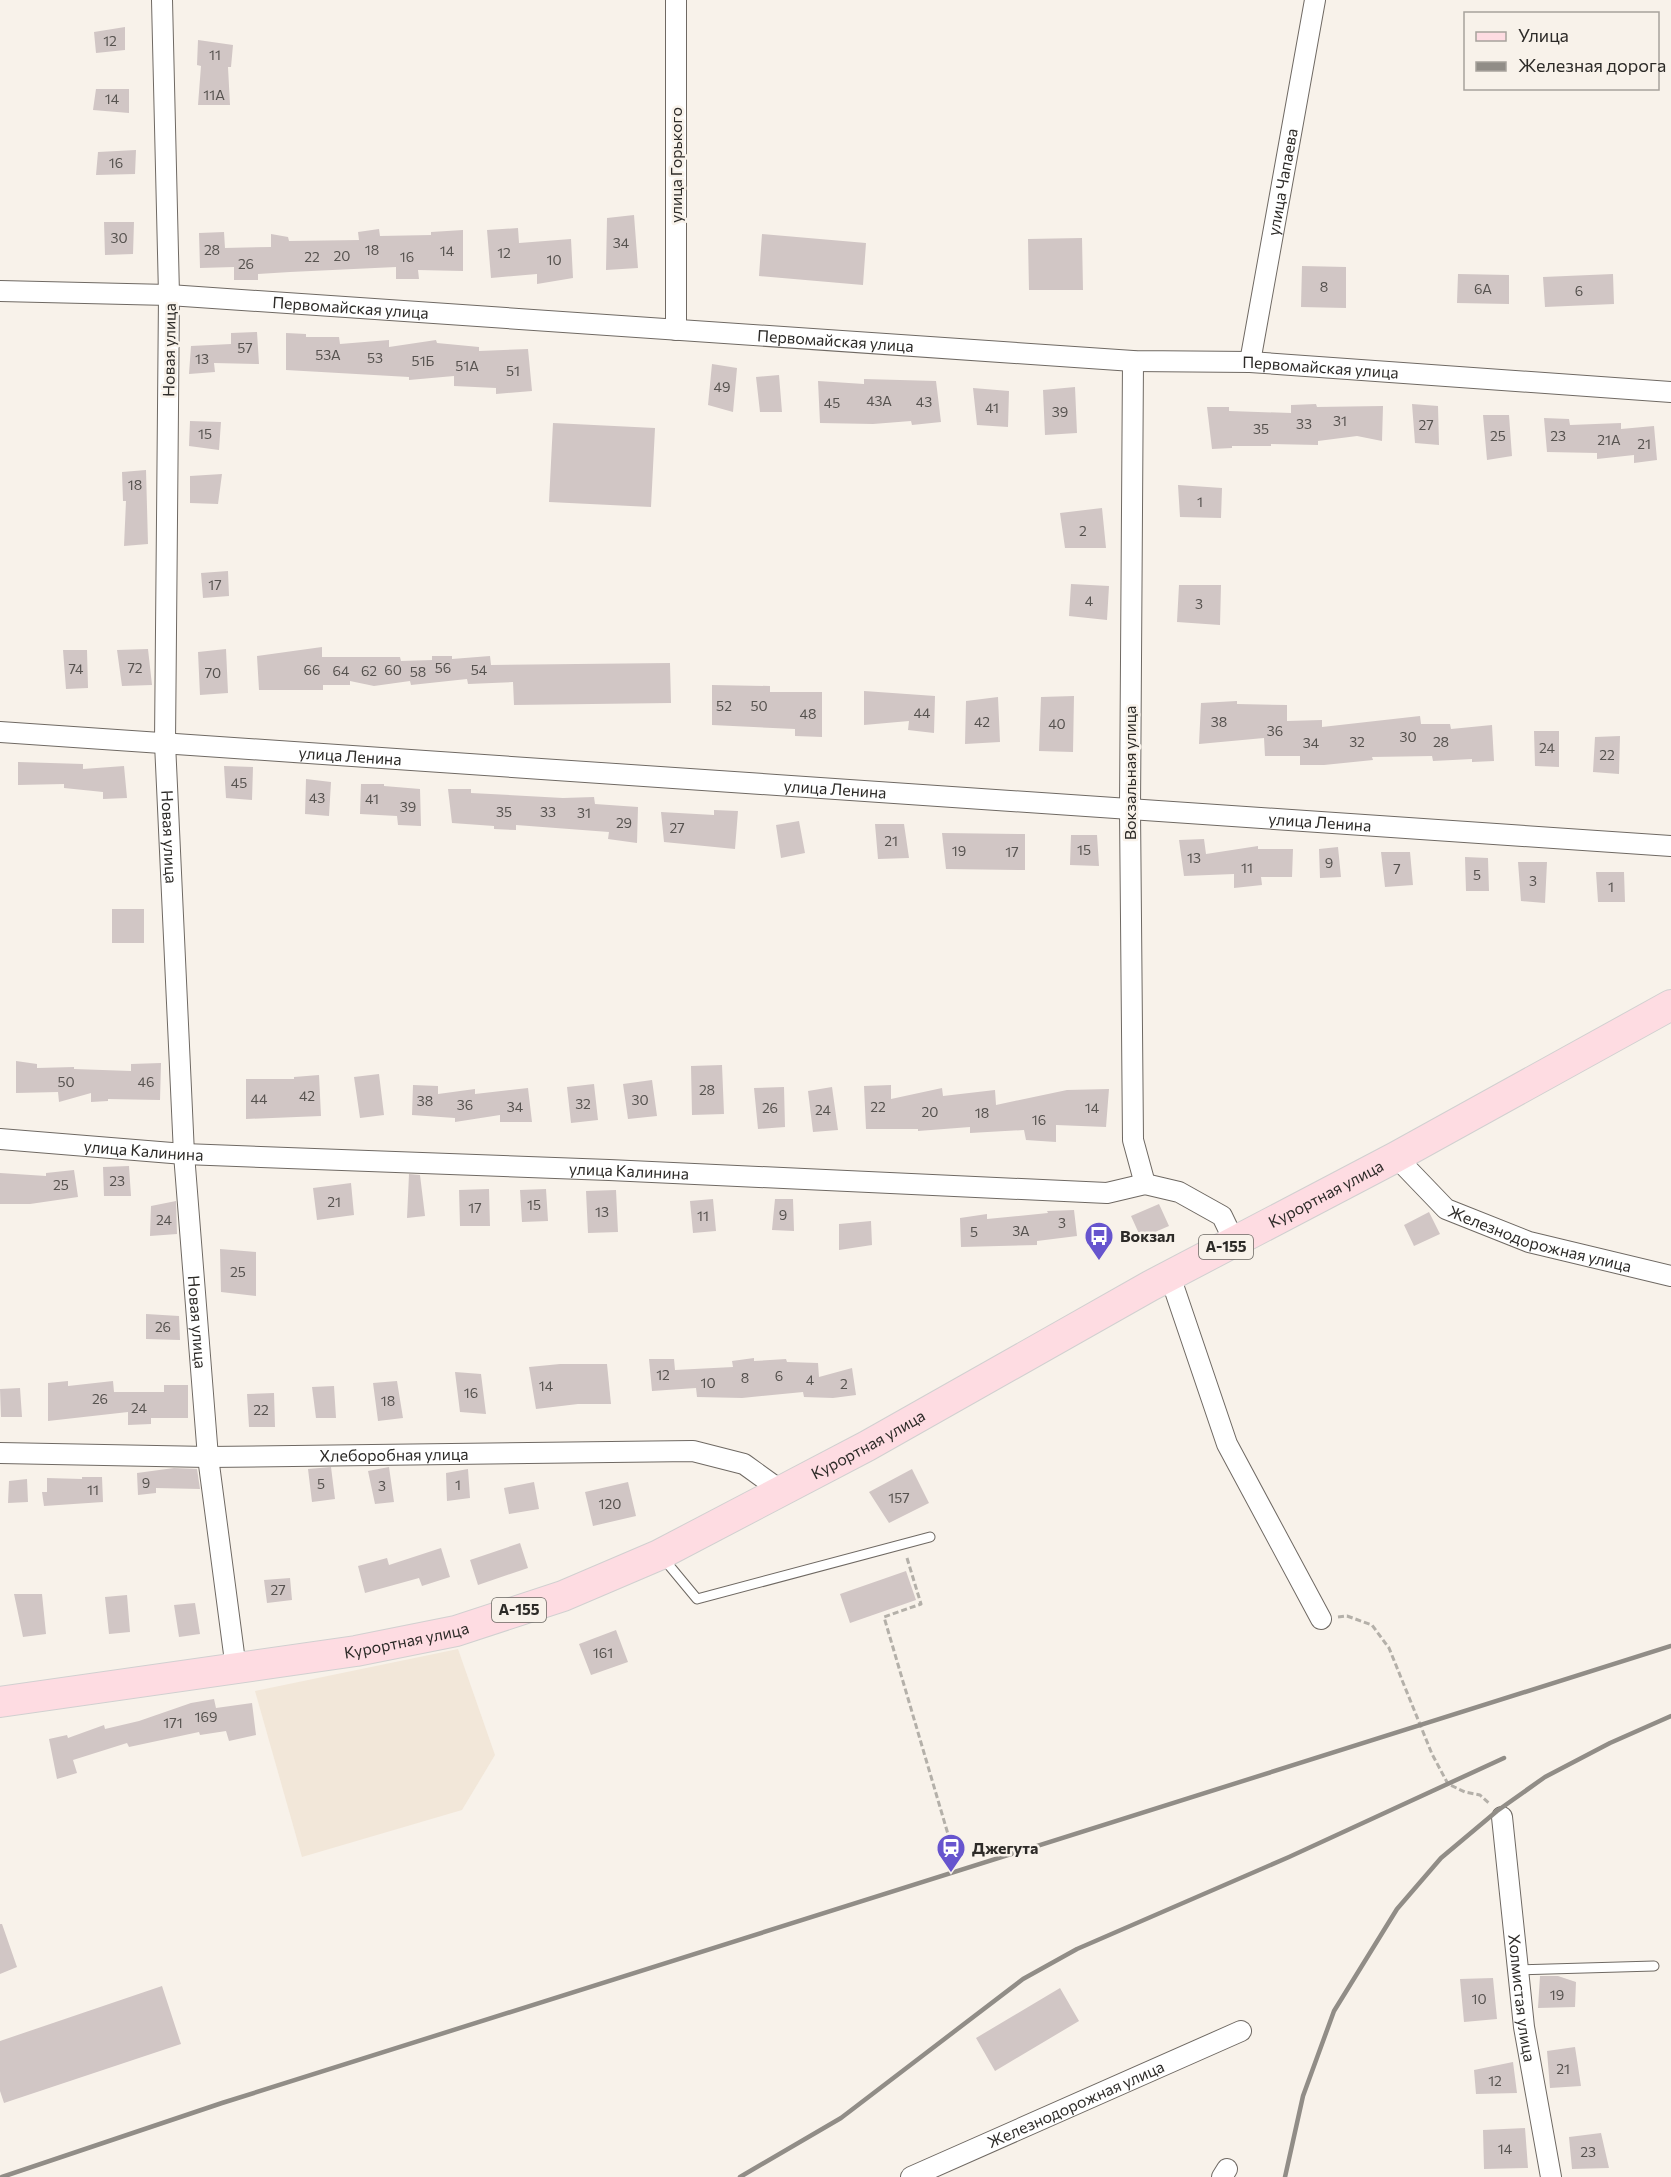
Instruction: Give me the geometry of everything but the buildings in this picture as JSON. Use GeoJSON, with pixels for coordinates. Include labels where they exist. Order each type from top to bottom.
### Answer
{"type":"FeatureCollection","features":[{"type":"Feature","properties":{"kind":"main road","name":"Курортная улица"},"geometry":{"type":"LineString","coordinates":[[0,1702],[356,1651],[456,1631],[562,1596],[659,1555],[737,1516],[780,1490],[867,1446],[1170,1276],[1396,1157],[1671,1005]]}},
{"type":"Feature","properties":{"kind":"street","name":"Новая улица"},"geometry":{"type":"LineString","coordinates":[[162,0],[169,295],[165,743],[184,1154],[208,1457],[236,1669]]}},
{"type":"Feature","properties":{"kind":"street","name":"улица Горького"},"geometry":{"type":"LineString","coordinates":[[676,0],[676,330]]}},
{"type":"Feature","properties":{"kind":"street","name":"улица Чапаева"},"geometry":{"type":"LineString","coordinates":[[1250,362],[1315,0]]}},
{"type":"Feature","properties":{"kind":"street","name":"Первомайская улица"},"geometry":{"type":"LineString","coordinates":[[0,291],[169,295],[1132,361],[1250,362],[1671,392]]}},
{"type":"Feature","properties":{"kind":"street","name":"Вокзальная улица"},"geometry":{"type":"LineString","coordinates":[[1132,361],[1130,810],[1133,1140],[1145,1184]]}},
{"type":"Feature","properties":{"kind":"street","name":"улица Ленина"},"geometry":{"type":"LineString","coordinates":[[0,732],[1671,846]]}},
{"type":"Feature","properties":{"kind":"street","name":"улица Калинина"},"geometry":{"type":"LineString","coordinates":[[0,1139],[184,1154],[609,1170],[1107,1193],[1145,1184],[1179,1192],[1222,1216],[1235,1243]]}},
{"type":"Feature","properties":{"kind":"street","name":"Железнодорожная улица"},"geometry":{"type":"LineString","coordinates":[[1396,1157],[1446,1209],[1529,1242],[1671,1276]]}},
{"type":"Feature","properties":{"kind":"street"},"geometry":{"type":"LineString","coordinates":[[1170,1276],[1227,1444],[1321,1619]]}},
{"type":"Feature","properties":{"kind":"street","name":"Хлеборобная улица"},"geometry":{"type":"LineString","coordinates":[[0,1453],[208,1457],[693,1451],[744,1464],[780,1490]]}},
{"type":"Feature","properties":{"kind":"street","name":"Холмистая улица"},"geometry":{"type":"LineString","coordinates":[[1502,1817],[1524,2027],[1551,2177]]}},
{"type":"Feature","properties":{"kind":"street","name":"Железнодорожная улица"},"geometry":{"type":"LineString","coordinates":[[911,2177],[1241,2031]]}},
{"type":"Feature","properties":{"kind":"lane"},"geometry":{"type":"LineString","coordinates":[[659,1555],[673,1567],[697,1599],[930,1537]]}},
{"type":"Feature","properties":{"kind":"lane"},"geometry":{"type":"LineString","coordinates":[[1518,1970],[1654,1966]]}},
{"type":"Feature","properties":{"kind":"path"},"geometry":{"type":"LineString","coordinates":[[903,1545],[921,1604],[884,1617],[951,1841]]}},
{"type":"Feature","properties":{"kind":"path"},"geometry":{"type":"LineString","coordinates":[[1321,1619],[1347,1616],[1372,1625],[1389,1648],[1432,1754],[1448,1784],[1465,1792],[1480,1794],[1502,1817]]}},
{"type":"Feature","properties":{"kind":"shaded area"},"geometry":{"type":"Polygon","coordinates":[[[458,1649],[495,1755],[462,1810],[302,1857],[255,1691],[458,1649]]]}},
{"type":"Feature","properties":{"kind":"railway"},"geometry":{"type":"LineString","coordinates":[[2,2177],[222,2103],[1671,1646]]}},
{"type":"Feature","properties":{"kind":"railway"},"geometry":{"type":"LineString","coordinates":[[1285,2177],[1303,2096],[1334,2011],[1397,1909],[1441,1858],[1497,1811],[1545,1777],[1610,1743],[1671,1716]]}},
{"type":"Feature","properties":{"kind":"railway"},"geometry":{"type":"LineString","coordinates":[[740,2177],[841,2118],[1023,1979],[1077,1949],[1289,1857],[1504,1758]]}},
{"type":"Feature","properties":{"kind":"place","name":"Вокзал"},"geometry":{"type":"Point","coordinates":[1099,1262]}},
{"type":"Feature","properties":{"kind":"place","name":"Джегута"},"geometry":{"type":"Point","coordinates":[951,1874]}}]}
